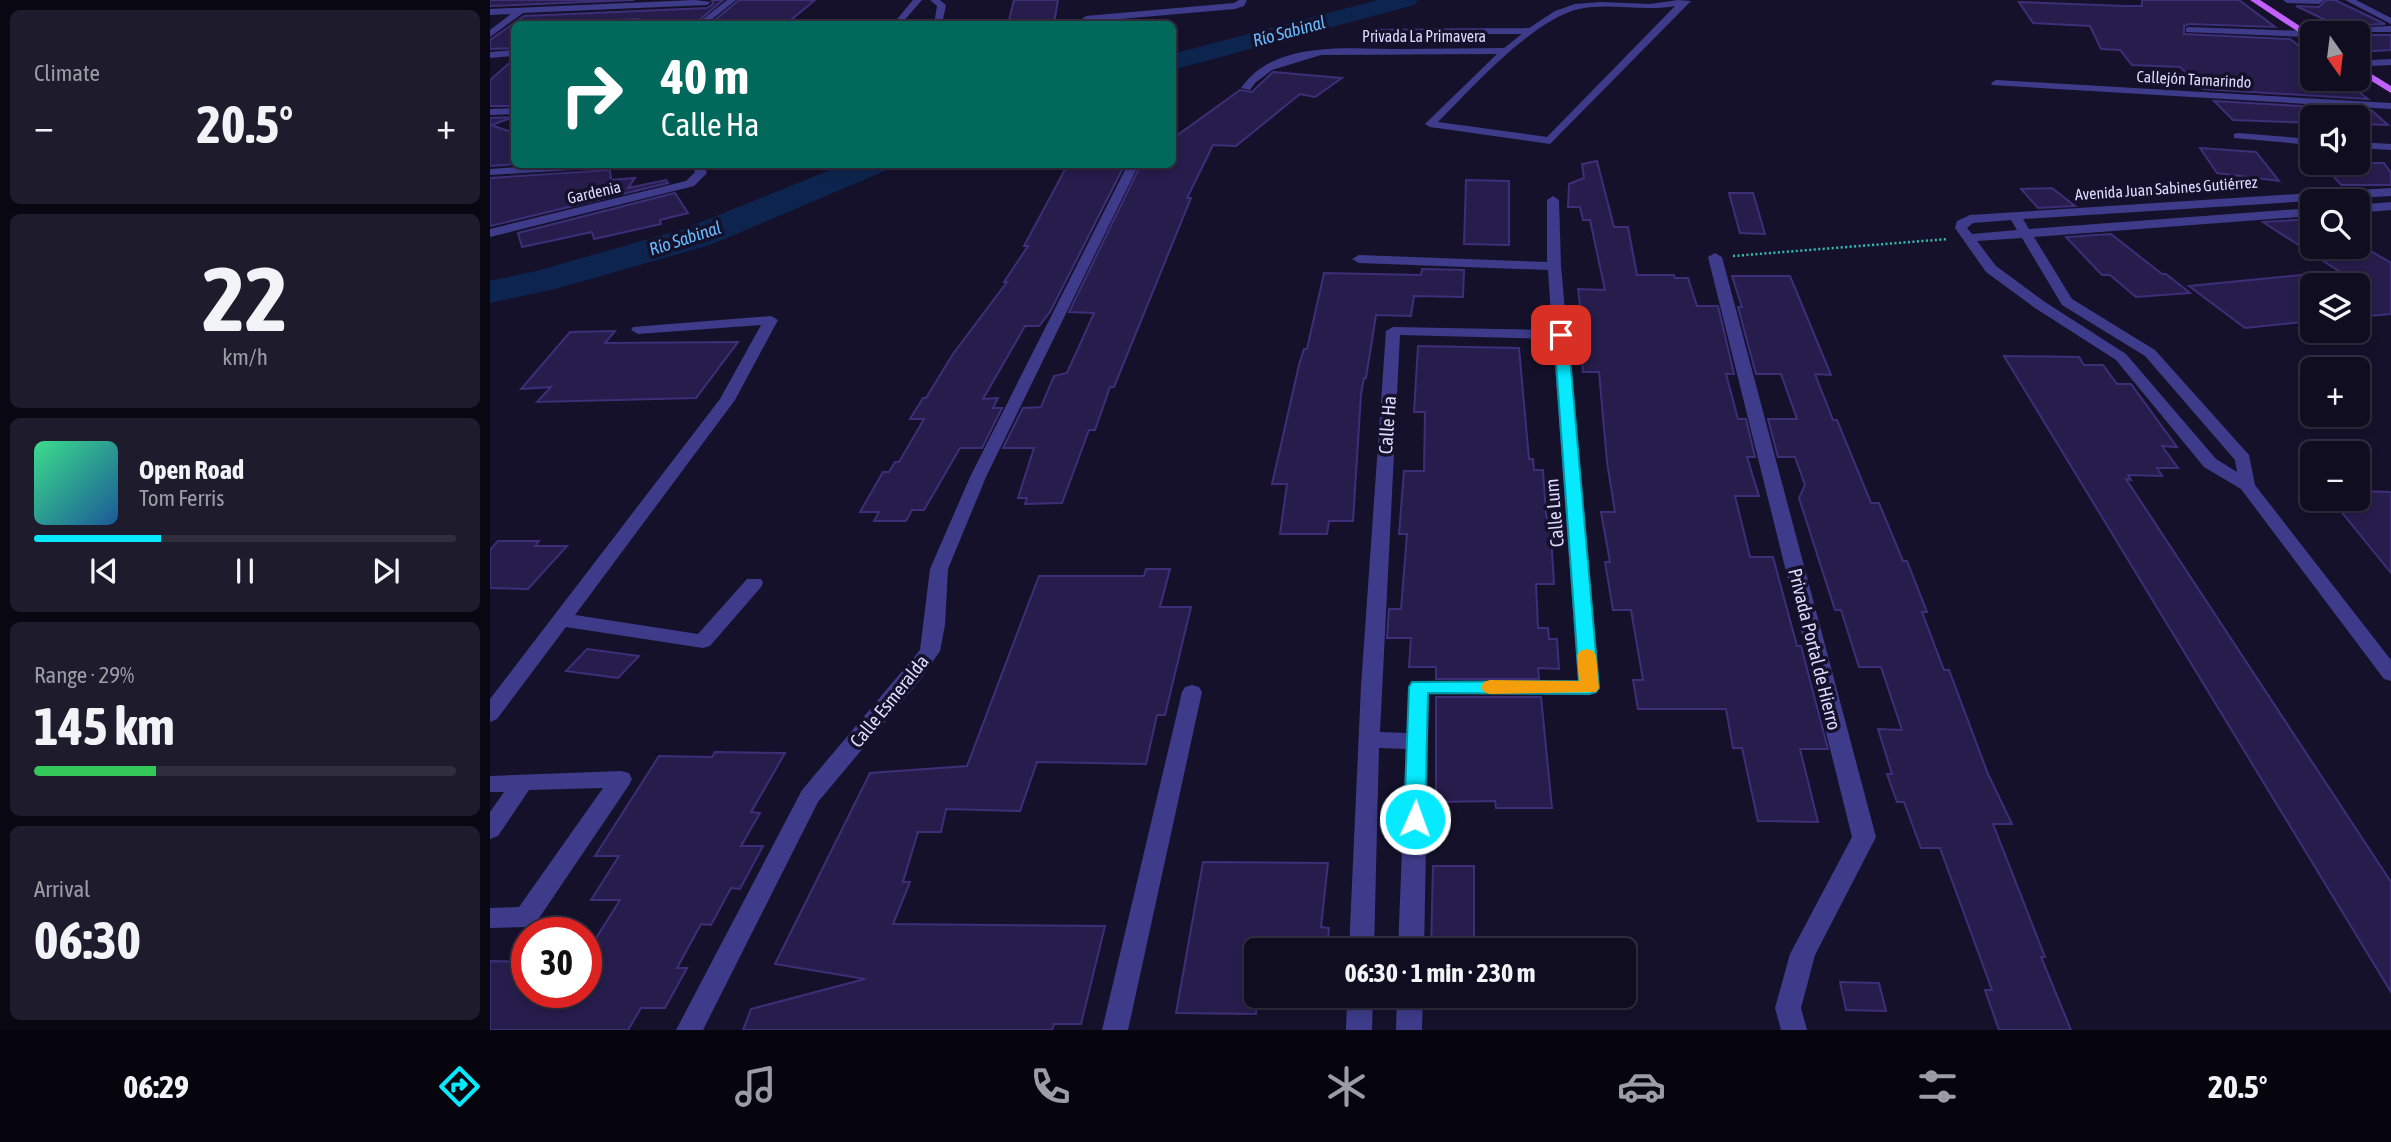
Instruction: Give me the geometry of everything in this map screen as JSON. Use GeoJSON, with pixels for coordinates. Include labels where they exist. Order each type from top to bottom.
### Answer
{"type":"FeatureCollection","features":[{"type":"Feature","properties":{"kind":"main road"},"geometry":{"type":"LineString","coordinates":[[2253,0],[2300,30]]}},
{"type":"Feature","properties":{"kind":"main road"},"geometry":{"type":"LineString","coordinates":[[2273,0],[2305,21]]}},
{"type":"Feature","properties":{"kind":"main road"},"geometry":{"type":"LineString","coordinates":[[2370,66],[2391,76]]}},
{"type":"Feature","properties":{"kind":"main road"},"geometry":{"type":"LineString","coordinates":[[2370,69],[2391,90]]}},
{"type":"Feature","properties":{"kind":"street"},"geometry":{"type":"LineString","coordinates":[[490,34],[534,0]]}},
{"type":"Feature","properties":{"kind":"street"},"geometry":{"type":"LineString","coordinates":[[523,21],[551,0]]}},
{"type":"Feature","properties":{"kind":"street"},"geometry":{"type":"LineString","coordinates":[[705,21],[732,0]]}},
{"type":"Feature","properties":{"kind":"street"},"geometry":{"type":"LineString","coordinates":[[900,21],[918,0]]}},
{"type":"Feature","properties":{"kind":"street"},"geometry":{"type":"LineString","coordinates":[[934,0],[942,5],[939,21]]}},
{"type":"Feature","properties":{"kind":"street"},"geometry":{"type":"LineString","coordinates":[[1086,19],[1235,6],[1243,0]]}},
{"type":"Feature","properties":{"kind":"street"},"geometry":{"type":"LineString","coordinates":[[2287,0],[2319,1]]}},
{"type":"Feature","properties":{"kind":"street"},"geometry":{"type":"LineString","coordinates":[[2349,0],[2391,21]]}},
{"type":"Feature","properties":{"kind":"street","name":"Privada La Primavera"},"geometry":{"type":"LineString","coordinates":[[1688,1],[1550,141],[1430,124],[1507,51],[1531,32],[1571,8],[1591,4],[1647,7],[1688,1]]}},
{"type":"Feature","properties":{"kind":"street"},"geometry":{"type":"LineString","coordinates":[[490,12],[707,2]]}},
{"type":"Feature","properties":{"kind":"street"},"geometry":{"type":"LineString","coordinates":[[490,46],[511,30]]}},
{"type":"Feature","properties":{"kind":"street"},"geometry":{"type":"LineString","coordinates":[[2189,30],[2300,36]]}},
{"type":"Feature","properties":{"kind":"street"},"geometry":{"type":"LineString","coordinates":[[2370,31],[2391,30]]}},
{"type":"Feature","properties":{"kind":"street"},"geometry":{"type":"LineString","coordinates":[[1368,32],[1531,32]]}},
{"type":"Feature","properties":{"kind":"street","name":"Privada La Primavera"},"geometry":{"type":"LineString","coordinates":[[1246,88],[1254,76],[1296,56],[1321,52],[1507,51]]}},
{"type":"Feature","properties":{"kind":"street"},"geometry":{"type":"LineString","coordinates":[[490,55],[511,53]]}},
{"type":"Feature","properties":{"kind":"street"},"geometry":{"type":"LineString","coordinates":[[2370,63],[2391,62]]}},
{"type":"Feature","properties":{"kind":"street","name":"Callejón Tamarindo"},"geometry":{"type":"LineString","coordinates":[[1996,83],[2391,106]]}},
{"type":"Feature","properties":{"kind":"street"},"geometry":{"type":"LineString","coordinates":[[490,104],[511,102]]}},
{"type":"Feature","properties":{"kind":"street"},"geometry":{"type":"LineString","coordinates":[[490,113],[511,111]]}},
{"type":"Feature","properties":{"kind":"street"},"geometry":{"type":"LineString","coordinates":[[2238,136],[2300,141]]}},
{"type":"Feature","properties":{"kind":"street"},"geometry":{"type":"LineString","coordinates":[[2370,146],[2391,147]]}},
{"type":"Feature","properties":{"kind":"street"},"geometry":{"type":"LineString","coordinates":[[490,173],[564,168]]}},
{"type":"Feature","properties":{"kind":"street","name":"Calle Esmeralda"},"geometry":{"type":"LineString","coordinates":[[689,1030],[810,796],[913,675],[930,651],[935,625],[939,569],[944,557],[978,477],[1132,168]]}},
{"type":"Feature","properties":{"kind":"street","name":"Gardenia"},"geometry":{"type":"LineString","coordinates":[[490,233],[690,184],[698,169]]}},
{"type":"Feature","properties":{"kind":"street","name":"Avenida Juan Sabines Gutiérrez"},"geometry":{"type":"LineString","coordinates":[[2300,213],[1966,238],[1961,224],[1970,219],[2391,191]]}},
{"type":"Feature","properties":{"kind":"street"},"geometry":{"type":"LineString","coordinates":[[2250,199],[2283,214]]}},
{"type":"Feature","properties":{"kind":"street","name":"Calle Lum"},"geometry":{"type":"LineString","coordinates":[[1417,741],[1419,687],[1589,688],[1554,266],[1553,200]]}},
{"type":"Feature","properties":{"kind":"street"},"geometry":{"type":"LineString","coordinates":[[2370,208],[2391,206]]}},
{"type":"Feature","properties":{"kind":"street"},"geometry":{"type":"LineString","coordinates":[[2015,216],[2067,302],[2150,353],[2243,459],[2247,485]]}},
{"type":"Feature","properties":{"kind":"street"},"geometry":{"type":"LineString","coordinates":[[1966,238],[1991,269],[2052,313],[2121,357],[2210,463],[2247,485],[2391,674]]}},
{"type":"Feature","properties":{"kind":"street","name":"Privada Portal de Hierro"},"geometry":{"type":"LineString","coordinates":[[1715,257],[1864,837],[1803,954],[1788,1007],[1794,1030]]}},
{"type":"Feature","properties":{"kind":"street"},"geometry":{"type":"LineString","coordinates":[[1359,259],[1554,266]]}},
{"type":"Feature","properties":{"kind":"street"},"geometry":{"type":"LineString","coordinates":[[2052,313],[2079,310]]}},
{"type":"Feature","properties":{"kind":"street"},"geometry":{"type":"LineString","coordinates":[[490,714],[559,619],[727,400],[771,320],[638,330]]}},
{"type":"Feature","properties":{"kind":"street","name":"Calle Ha"},"geometry":{"type":"LineString","coordinates":[[1369,740],[1393,331],[1561,335]]}},
{"type":"Feature","properties":{"kind":"street"},"geometry":{"type":"LineString","coordinates":[[559,619],[703,641],[754,583]]}},
{"type":"Feature","properties":{"kind":"street"},"geometry":{"type":"LineString","coordinates":[[1115,1030],[1192,692]]}},
{"type":"Feature","properties":{"kind":"street"},"geometry":{"type":"LineString","coordinates":[[1362,938],[1369,740],[1417,741],[1411,938]]}},
{"type":"Feature","properties":{"kind":"street"},"geometry":{"type":"LineString","coordinates":[[490,783],[621,779],[526,917],[490,918]]}},
{"type":"Feature","properties":{"kind":"street"},"geometry":{"type":"LineString","coordinates":[[490,830],[523,782]]}},
{"type":"Feature","properties":{"kind":"street"},"geometry":{"type":"LineString","coordinates":[[1359,1030],[1360,1008]]}},
{"type":"Feature","properties":{"kind":"street"},"geometry":{"type":"LineString","coordinates":[[1409,1030],[1410,1008]]}},
{"type":"Feature","properties":{"kind":"path"},"geometry":{"type":"LineString","coordinates":[[1715,257],[1966,238]]}},
{"type":"Feature","properties":{"kind":"building"},"geometry":{"type":"Polygon","coordinates":[[[490,0],[634,0],[490,6],[490,0]]]}},
{"type":"Feature","properties":{"kind":"building"},"geometry":{"type":"Polygon","coordinates":[[[712,0],[723,0],[698,21],[517,21],[524,16],[707,8],[713,4],[712,0]]]}},
{"type":"Feature","properties":{"kind":"building"},"geometry":{"type":"Polygon","coordinates":[[[739,0],[815,0],[790,21],[714,21],[739,0]]]}},
{"type":"Feature","properties":{"kind":"building"},"geometry":{"type":"Polygon","coordinates":[[[1014,0],[1058,0],[1054,21],[1009,21],[1014,0]]]}},
{"type":"Feature","properties":{"kind":"building"},"geometry":{"type":"Polygon","coordinates":[[[2142,0],[2239,0],[2275,27],[2189,24],[2184,26],[2184,34],[2290,39],[2300,47],[2300,91],[2358,91],[2368,99],[2203,89],[2180,67],[2132,65],[2120,50],[2101,49],[2090,26],[2033,23],[2019,2],[2142,6],[2142,0]]]}},
{"type":"Feature","properties":{"kind":"building"},"geometry":{"type":"Polygon","coordinates":[[[2326,0],[2335,0],[2385,24],[2370,25],[2370,21],[2328,21],[2296,6],[2319,7],[2326,0]]]}},
{"type":"Feature","properties":{"kind":"building"},"geometry":{"type":"Polygon","coordinates":[[[511,25],[511,48],[490,49],[490,40],[511,25]]]}},
{"type":"Feature","properties":{"kind":"building"},"geometry":{"type":"Polygon","coordinates":[[[2370,35],[2391,35],[2391,50],[2370,51],[2370,35]]]}},
{"type":"Feature","properties":{"kind":"building"},"geometry":{"type":"Polygon","coordinates":[[[511,62],[511,106],[490,106],[490,80],[511,62]]]}},
{"type":"Feature","properties":{"kind":"building"},"geometry":{"type":"Polygon","coordinates":[[[1273,72],[1342,78],[1315,97],[1300,94],[1236,146],[1213,145],[1187,198],[1191,198],[1114,387],[1110,387],[1095,430],[1089,430],[1062,503],[1025,504],[1027,498],[1018,498],[1034,448],[1003,448],[1023,408],[1041,407],[1054,376],[1067,373],[1094,313],[1069,312],[1139,168],[1176,168],[1176,136],[1240,90],[1252,92],[1273,72]]]}},
{"type":"Feature","properties":{"kind":"building"},"geometry":{"type":"Polygon","coordinates":[[[2214,101],[2300,106],[2300,123],[2233,120],[2214,101]]]}},
{"type":"Feature","properties":{"kind":"building"},"geometry":{"type":"Polygon","coordinates":[[[2370,110],[2371,110],[2388,125],[2370,124],[2370,110]]]}},
{"type":"Feature","properties":{"kind":"building"},"geometry":{"type":"Polygon","coordinates":[[[511,117],[491,125],[511,132],[511,164],[490,166],[490,118],[511,117]]]}},
{"type":"Feature","properties":{"kind":"building"},"geometry":{"type":"Polygon","coordinates":[[[2200,148],[2256,152],[2279,181],[2217,173],[2200,148]]]}},
{"type":"Feature","properties":{"kind":"building"},"geometry":{"type":"Polygon","coordinates":[[[1597,161],[1614,227],[1628,227],[1637,275],[1674,275],[1675,278],[1688,278],[1697,306],[1718,306],[1734,374],[1726,374],[1738,419],[1746,419],[1755,457],[1747,457],[1759,496],[1735,496],[1750,557],[1773,557],[1797,646],[1801,646],[1828,749],[1800,749],[1818,822],[1758,821],[1742,748],[1733,748],[1726,709],[1638,709],[1633,680],[1643,680],[1631,610],[1613,610],[1605,562],[1610,562],[1601,512],[1615,512],[1607,462],[1599,372],[1583,372],[1581,351],[1586,351],[1578,289],[1605,290],[1590,220],[1583,220],[1580,207],[1568,207],[1569,184],[1584,178],[1582,164],[1597,161]]]}},
{"type":"Feature","properties":{"kind":"building"},"geometry":{"type":"Polygon","coordinates":[[[2370,163],[2384,163],[2391,173],[2391,185],[2341,185],[2332,175],[2370,175],[2370,163]]]}},
{"type":"Feature","properties":{"kind":"building"},"geometry":{"type":"Polygon","coordinates":[[[1066,168],[1123,168],[1050,312],[1039,326],[1025,326],[983,399],[998,398],[993,408],[1002,408],[982,448],[960,448],[924,510],[912,510],[906,521],[874,521],[879,512],[860,512],[883,472],[889,472],[895,462],[899,462],[924,419],[910,419],[953,354],[1007,282],[1004,282],[1028,246],[1024,246],[1066,168]]]}},
{"type":"Feature","properties":{"kind":"building"},"geometry":{"type":"Polygon","coordinates":[[[610,170],[611,180],[635,178],[628,188],[666,180],[668,183],[490,226],[490,178],[610,170]]]}},
{"type":"Feature","properties":{"kind":"building"},"geometry":{"type":"Polygon","coordinates":[[[1466,180],[1509,181],[1509,245],[1464,244],[1466,180]]]}},
{"type":"Feature","properties":{"kind":"building"},"geometry":{"type":"Polygon","coordinates":[[[2052,188],[2075,206],[2038,208],[2021,189],[2052,188]]]}},
{"type":"Feature","properties":{"kind":"building"},"geometry":{"type":"Polygon","coordinates":[[[675,193],[688,213],[660,220],[661,224],[594,239],[592,232],[522,247],[518,233],[675,193]]]}},
{"type":"Feature","properties":{"kind":"building"},"geometry":{"type":"Polygon","coordinates":[[[1729,193],[1753,193],[1765,234],[1740,233],[1729,193]]]}},
{"type":"Feature","properties":{"kind":"building"},"geometry":{"type":"Polygon","coordinates":[[[2300,220],[2300,246],[2263,222],[2300,220]]]}},
{"type":"Feature","properties":{"kind":"building"},"geometry":{"type":"Polygon","coordinates":[[[2111,234],[2190,293],[2136,297],[2110,275],[2102,275],[2066,237],[2111,234]]]}},
{"type":"Feature","properties":{"kind":"building"},"geometry":{"type":"Polygon","coordinates":[[[2370,251],[2391,263],[2391,314],[2370,316],[2370,273],[2342,273],[2320,259],[2370,259],[2370,251]]]}},
{"type":"Feature","properties":{"kind":"building"},"geometry":{"type":"Polygon","coordinates":[[[1422,269],[1464,270],[1463,297],[1414,296],[1411,316],[1376,315],[1361,394],[1353,521],[1329,521],[1327,534],[1280,534],[1287,484],[1272,484],[1299,365],[1304,349],[1307,349],[1324,273],[1421,275],[1422,269]]]}},
{"type":"Feature","properties":{"kind":"building"},"geometry":{"type":"Polygon","coordinates":[[[2300,275],[2300,322],[2245,328],[2189,286],[2300,275]]]}},
{"type":"Feature","properties":{"kind":"building"},"geometry":{"type":"Polygon","coordinates":[[[1732,276],[1790,276],[1831,375],[1815,374],[1833,420],[1837,420],[1871,503],[1879,503],[1903,561],[1907,561],[1927,612],[1922,612],[1944,670],[1949,670],[1988,774],[2012,824],[1993,824],[2045,957],[2041,957],[2071,1030],[1999,1030],[1985,990],[1992,990],[1940,848],[1921,848],[1904,802],[1897,802],[1887,774],[1892,774],[1878,729],[1902,730],[1881,667],[1859,667],[1841,610],[1835,610],[1799,498],[1805,485],[1795,457],[1778,457],[1768,419],[1797,419],[1781,374],[1756,374],[1738,307],[1742,307],[1732,276]]]}},
{"type":"Feature","properties":{"kind":"building"},"geometry":{"type":"Polygon","coordinates":[[[615,331],[605,343],[738,342],[696,398],[537,402],[551,387],[521,389],[570,332],[615,331]]]}},
{"type":"Feature","properties":{"kind":"building"},"geometry":{"type":"Polygon","coordinates":[[[1418,346],[1519,348],[1529,459],[1533,459],[1534,470],[1543,470],[1554,584],[1536,584],[1538,628],[1548,628],[1549,639],[1557,639],[1559,669],[1538,668],[1539,679],[1436,679],[1436,667],[1409,667],[1411,638],[1387,638],[1389,609],[1401,609],[1407,534],[1399,534],[1404,471],[1424,471],[1425,412],[1414,412],[1418,346]]]}},
{"type":"Feature","properties":{"kind":"building"},"geometry":{"type":"Polygon","coordinates":[[[2004,356],[2079,357],[2084,365],[2103,365],[2117,384],[2131,384],[2177,447],[2162,446],[2178,468],[2157,468],[2162,476],[2128,475],[2131,480],[2126,479],[2391,882],[2391,992],[2004,356]]]}},
{"type":"Feature","properties":{"kind":"building"},"geometry":{"type":"Polygon","coordinates":[[[2370,491],[2391,492],[2391,573],[2341,511],[2370,511],[2370,491]]]}},
{"type":"Feature","properties":{"kind":"building"},"geometry":{"type":"Polygon","coordinates":[[[498,541],[539,541],[535,546],[567,546],[528,589],[490,588],[490,550],[498,541]]]}},
{"type":"Feature","properties":{"kind":"building"},"geometry":{"type":"Polygon","coordinates":[[[1146,569],[1170,569],[1160,607],[1191,607],[1165,715],[1157,715],[1146,764],[1037,762],[1020,811],[946,809],[941,832],[918,832],[903,882],[910,882],[893,924],[1105,926],[1081,1024],[1054,1024],[1052,1030],[743,1030],[751,1009],[865,979],[775,964],[870,773],[967,766],[1039,576],[1144,576],[1146,569]]]}},
{"type":"Feature","properties":{"kind":"building"},"geometry":{"type":"Polygon","coordinates":[[[587,649],[639,656],[618,678],[566,671],[587,649]]]}},
{"type":"Feature","properties":{"kind":"building"},"geometry":{"type":"Polygon","coordinates":[[[1436,697],[1541,697],[1552,808],[1496,808],[1495,801],[1436,802],[1436,697]]]}},
{"type":"Feature","properties":{"kind":"building"},"geometry":{"type":"Polygon","coordinates":[[[715,752],[785,753],[751,812],[760,813],[741,846],[763,846],[740,889],[731,888],[711,925],[701,924],[677,968],[687,968],[665,1008],[641,1008],[628,1030],[490,1030],[490,961],[511,962],[511,1008],[602,1008],[602,929],[620,900],[591,900],[619,856],[595,856],[659,756],[712,757],[715,752]]]}},
{"type":"Feature","properties":{"kind":"building"},"geometry":{"type":"Polygon","coordinates":[[[1203,862],[1328,863],[1321,927],[1329,928],[1328,938],[1244,938],[1244,1008],[1256,1008],[1256,1014],[1176,1013],[1203,862]]]}},
{"type":"Feature","properties":{"kind":"building"},"geometry":{"type":"Polygon","coordinates":[[[1433,866],[1474,866],[1474,938],[1431,938],[1433,866]]]}},
{"type":"Feature","properties":{"kind":"building"},"geometry":{"type":"Polygon","coordinates":[[[1840,982],[1879,983],[1886,1011],[1846,1010],[1840,982]]]}},
{"type":"Feature","properties":{"kind":"waterway","name":"Río Sabinal"},"geometry":{"type":"LineString","coordinates":[[1176,61],[1406,0]]}},
{"type":"Feature","properties":{"kind":"waterway","name":"Río Sabinal"},"geometry":{"type":"LineString","coordinates":[[490,292],[542,281],[697,237],[864,168]]}},
{"type":"Feature","properties":{"kind":"slow traffic"},"geometry":{"type":"LineString","coordinates":[[1490,687],[1589,688],[1587,655]]}},
{"type":"Feature","properties":{"kind":"route"},"geometry":{"type":"LineString","coordinates":[[1415,819],[1419,687],[1589,688],[1561,335]]}}]}
